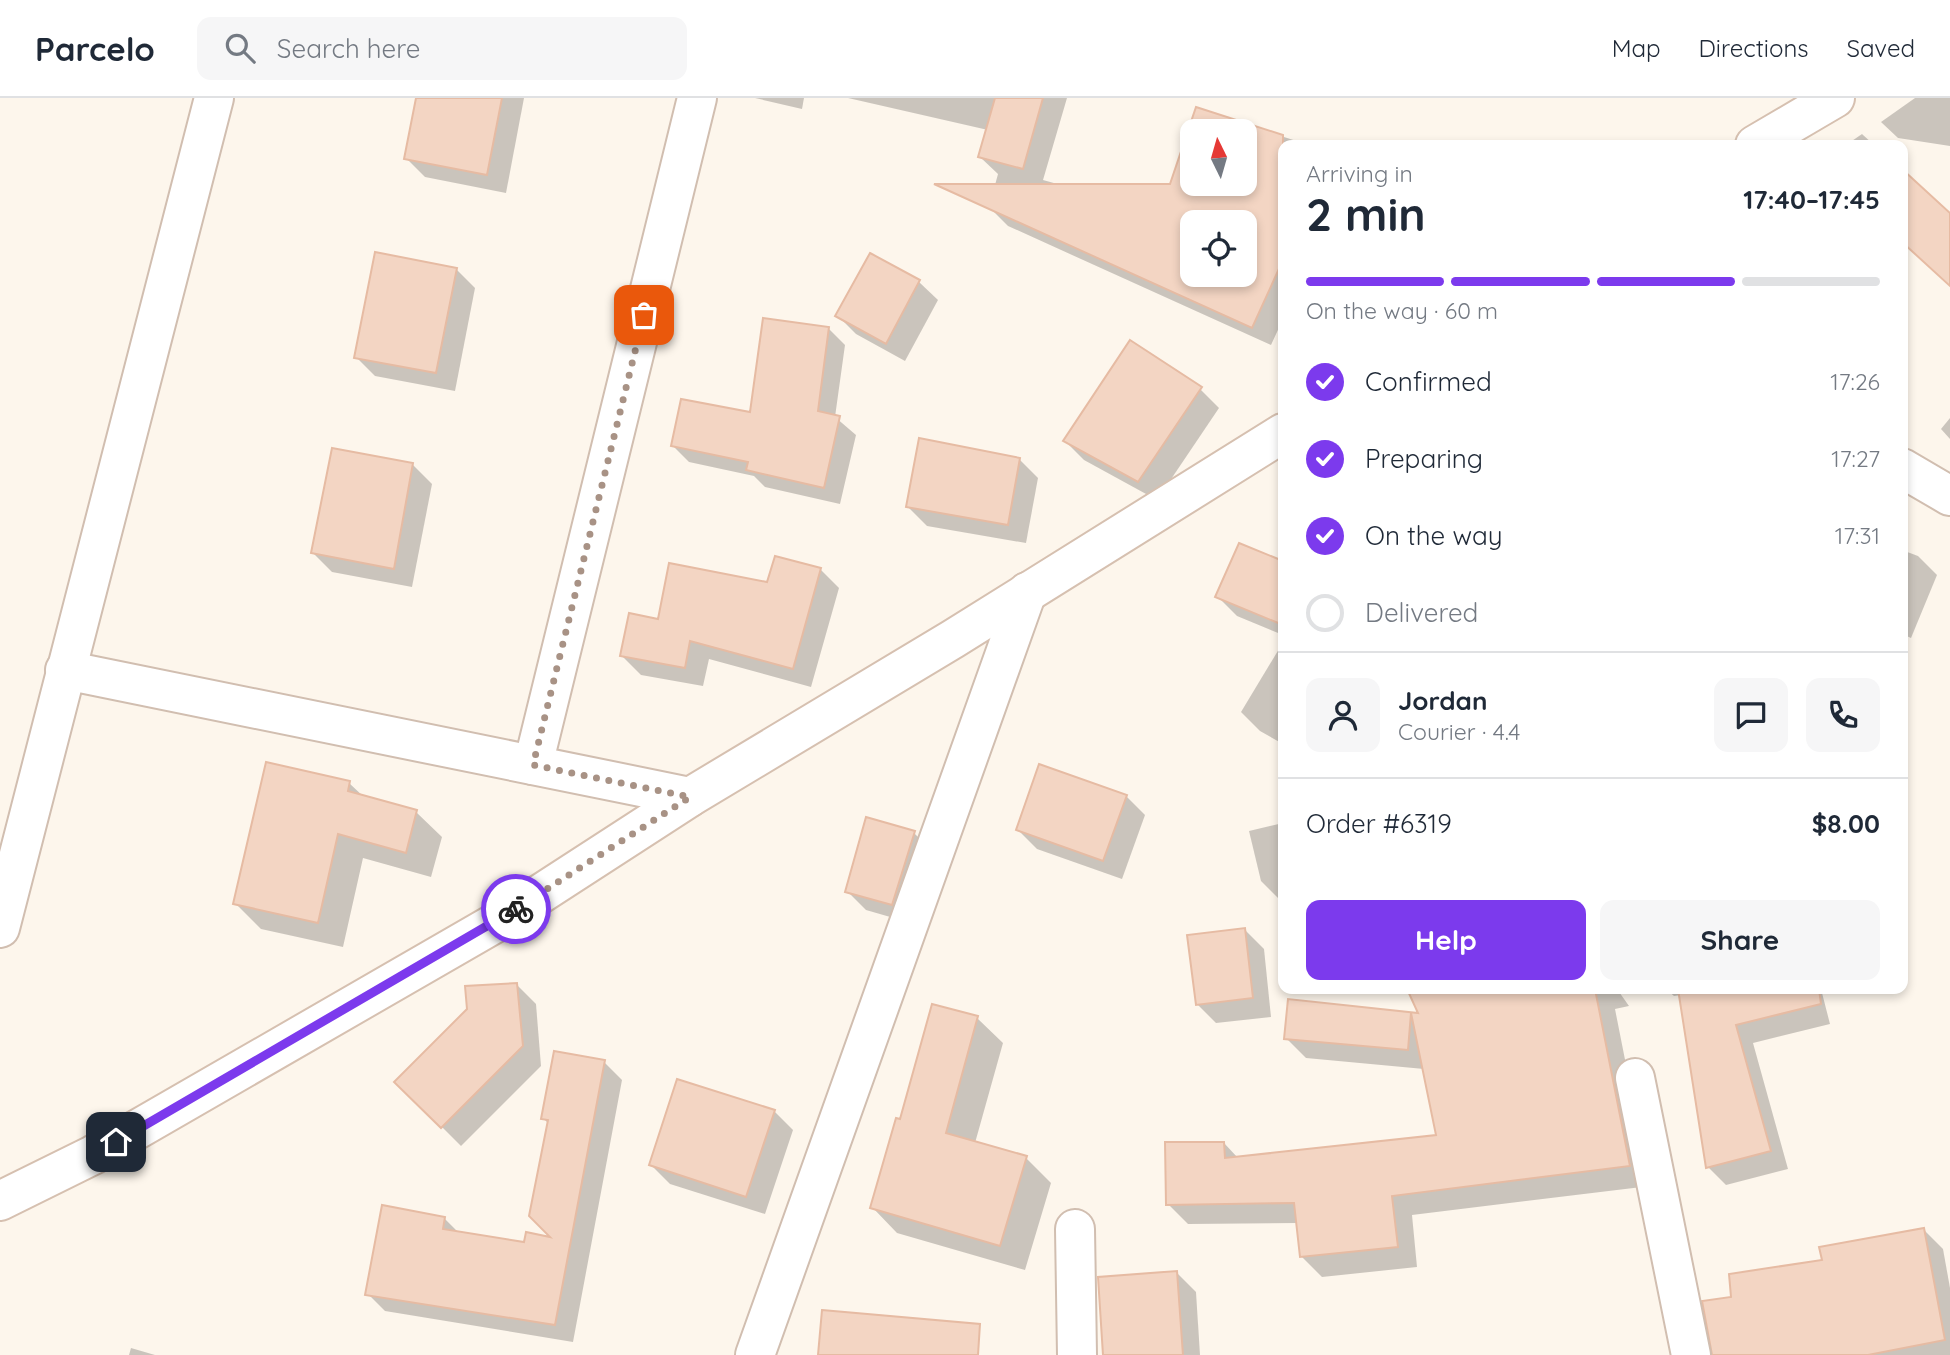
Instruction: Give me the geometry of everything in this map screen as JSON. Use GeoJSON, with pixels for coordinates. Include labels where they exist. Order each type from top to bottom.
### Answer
{"type":"FeatureCollection","features":[{"type":"Feature","properties":{"kind":"street"},"geometry":{"type":"LineString","coordinates":[[0,928],[214,98]]}},
{"type":"Feature","properties":{"kind":"street"},"geometry":{"type":"LineString","coordinates":[[533,765],[697,98]]}},
{"type":"Feature","properties":{"kind":"street"},"geometry":{"type":"LineString","coordinates":[[1763,140],[1824,100]]}},
{"type":"Feature","properties":{"kind":"street"},"geometry":{"type":"LineString","coordinates":[[0,1201],[93,1155],[497,922],[690,797],[953,639],[1278,436]]}},
{"type":"Feature","properties":{"kind":"street"},"geometry":{"type":"LineString","coordinates":[[1908,472],[1950,496]]}},
{"type":"Feature","properties":{"kind":"street"},"geometry":{"type":"LineString","coordinates":[[755,1355],[1027,592]]}},
{"type":"Feature","properties":{"kind":"street"},"geometry":{"type":"LineString","coordinates":[[65,670],[690,797]]}},
{"type":"Feature","properties":{"kind":"street"},"geometry":{"type":"LineString","coordinates":[[1635,1078],[1691,1355]]}},
{"type":"Feature","properties":{"kind":"street"},"geometry":{"type":"LineString","coordinates":[[1075,1229],[1077,1355]]}},
{"type":"Feature","properties":{"kind":"building"},"geometry":{"type":"Polygon","coordinates":[[[416,98],[502,98],[487,175],[404,159],[416,98]]]}},
{"type":"Feature","properties":{"kind":"building"},"geometry":{"type":"Polygon","coordinates":[[[995,98],[1043,98],[1023,169],[978,157],[995,98]]]}},
{"type":"Feature","properties":{"kind":"building"},"geometry":{"type":"Polygon","coordinates":[[[1196,107],[1233,119],[1192,119],[1196,107]]]}},
{"type":"Feature","properties":{"kind":"building"},"geometry":{"type":"Polygon","coordinates":[[[1257,127],[1283,135],[1283,140],[1278,140],[1278,271],[1252,328],[934,184],[1170,184],[1180,154],[1180,196],[1257,196],[1257,127]]]}},
{"type":"Feature","properties":{"kind":"building"},"geometry":{"type":"Polygon","coordinates":[[[1908,174],[1950,213],[1950,286],[1908,248],[1908,174]]]}},
{"type":"Feature","properties":{"kind":"building"},"geometry":{"type":"Polygon","coordinates":[[[375,252],[457,268],[436,373],[354,358],[375,252]]]}},
{"type":"Feature","properties":{"kind":"building"},"geometry":{"type":"Polygon","coordinates":[[[870,253],[920,280],[886,344],[835,316],[870,253]]]}},
{"type":"Feature","properties":{"kind":"building"},"geometry":{"type":"Polygon","coordinates":[[[763,318],[829,327],[818,411],[840,416],[824,488],[746,470],[748,462],[671,446],[681,399],[750,412],[763,318]]]}},
{"type":"Feature","properties":{"kind":"building"},"geometry":{"type":"Polygon","coordinates":[[[1130,340],[1202,387],[1138,482],[1063,441],[1130,340]]]}},
{"type":"Feature","properties":{"kind":"building"},"geometry":{"type":"Polygon","coordinates":[[[919,438],[1020,458],[1008,525],[906,507],[919,438]]]}},
{"type":"Feature","properties":{"kind":"building"},"geometry":{"type":"Polygon","coordinates":[[[332,448],[413,463],[394,569],[311,553],[332,448]]]}},
{"type":"Feature","properties":{"kind":"building"},"geometry":{"type":"Polygon","coordinates":[[[1239,543],[1278,559],[1278,623],[1215,597],[1239,543]]]}},
{"type":"Feature","properties":{"kind":"building"},"geometry":{"type":"Polygon","coordinates":[[[775,556],[821,568],[793,669],[690,641],[685,668],[620,656],[629,613],[658,619],[669,563],[767,582],[775,556]]]}},
{"type":"Feature","properties":{"kind":"building"},"geometry":{"type":"Polygon","coordinates":[[[266,762],[350,781],[348,791],[417,810],[406,853],[338,834],[318,923],[233,904],[266,762]]]}},
{"type":"Feature","properties":{"kind":"building"},"geometry":{"type":"Polygon","coordinates":[[[1039,764],[1127,795],[1103,861],[1016,830],[1039,764]]]}},
{"type":"Feature","properties":{"kind":"building"},"geometry":{"type":"Polygon","coordinates":[[[866,817],[915,831],[892,905],[845,892],[866,817]]]}},
{"type":"Feature","properties":{"kind":"building"},"geometry":{"type":"Polygon","coordinates":[[[1245,928],[1253,998],[1196,1005],[1187,935],[1245,928]]]}},
{"type":"Feature","properties":{"kind":"building"},"geometry":{"type":"Polygon","coordinates":[[[517,983],[523,1046],[441,1128],[394,1082],[467,1009],[465,986],[517,983]]]}},
{"type":"Feature","properties":{"kind":"building"},"geometry":{"type":"Polygon","coordinates":[[[1409,994],[1596,994],[1630,1166],[1392,1196],[1398,1247],[1300,1257],[1294,1203],[1166,1205],[1165,1142],[1224,1142],[1225,1158],[1436,1135],[1411,1013],[1408,1050],[1284,1039],[1288,999],[1418,1013],[1409,994]]]}},
{"type":"Feature","properties":{"kind":"building"},"geometry":{"type":"Polygon","coordinates":[[[1679,994],[1820,994],[1821,1004],[1736,1025],[1771,1151],[1706,1168],[1679,994]]]}},
{"type":"Feature","properties":{"kind":"building"},"geometry":{"type":"Polygon","coordinates":[[[932,1004],[978,1016],[946,1133],[1027,1156],[1000,1246],[870,1208],[896,1118],[900,1119],[932,1004]]]}},
{"type":"Feature","properties":{"kind":"building"},"geometry":{"type":"Polygon","coordinates":[[[554,1051],[605,1060],[555,1325],[365,1295],[382,1205],[445,1217],[443,1229],[524,1242],[526,1232],[550,1237],[529,1216],[548,1120],[541,1119],[554,1051]]]}},
{"type":"Feature","properties":{"kind":"building"},"geometry":{"type":"Polygon","coordinates":[[[677,1079],[775,1110],[746,1197],[649,1165],[677,1079]]]}},
{"type":"Feature","properties":{"kind":"building"},"geometry":{"type":"Polygon","coordinates":[[[1924,1228],[1945,1340],[1868,1355],[1712,1355],[1702,1301],[1731,1297],[1729,1274],[1822,1260],[1819,1247],[1924,1228]]]}},
{"type":"Feature","properties":{"kind":"building"},"geometry":{"type":"Polygon","coordinates":[[[1177,1271],[1183,1355],[1103,1355],[1098,1277],[1177,1271]]]}},
{"type":"Feature","properties":{"kind":"building"},"geometry":{"type":"Polygon","coordinates":[[[822,1310],[980,1324],[978,1355],[818,1355],[822,1310]]]}},
{"type":"Feature","properties":{"kind":"way so far"},"geometry":{"type":"LineString","coordinates":[[516,909],[690,797],[533,765],[644,315]]}},
{"type":"Feature","properties":{"kind":"route"},"geometry":{"type":"LineString","coordinates":[[116,1142],[516,909]]}}]}
